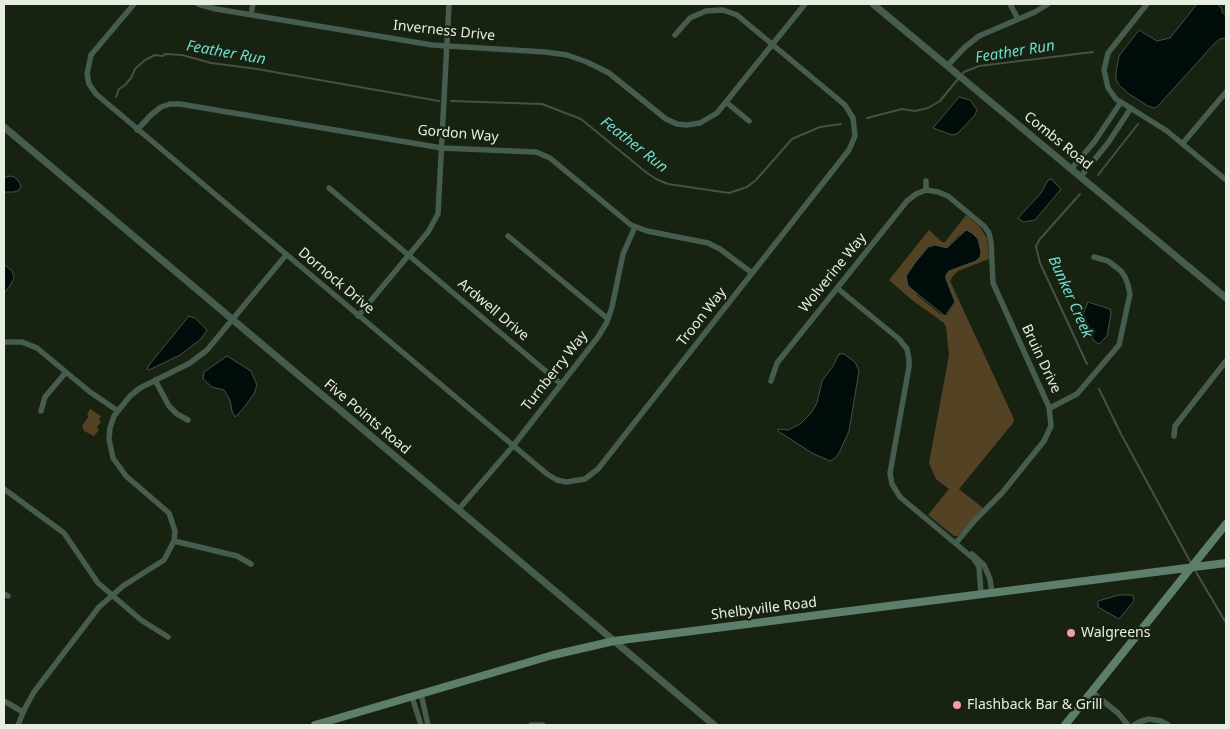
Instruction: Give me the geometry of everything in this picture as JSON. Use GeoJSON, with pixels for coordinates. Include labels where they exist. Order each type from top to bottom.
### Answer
{"type":"FeatureCollection","features":[{"type":"Feature","properties":{"kind":"main road"},"geometry":{"type":"LineString","coordinates":[[1066,725],[1226,524]]}},
{"type":"Feature","properties":{"kind":"main road","name":"Shelbyville Road"},"geometry":{"type":"LineString","coordinates":[[315,725],[576,649],[614,641],[1226,563]]}},
{"type":"Feature","properties":{"kind":"street","name":"Dornock Drive"},"geometry":{"type":"LineString","coordinates":[[134,4],[91,55],[87,69],[88,77],[89,84],[96,94],[554,479],[566,482],[582,480]]}},
{"type":"Feature","properties":{"kind":"street","name":"Inverness Drive"},"geometry":{"type":"LineString","coordinates":[[198,4],[216,9],[447,46],[545,52],[582,60],[613,76],[660,115],[682,125],[700,123],[714,116],[726,102]]}},
{"type":"Feature","properties":{"kind":"street"},"geometry":{"type":"LineString","coordinates":[[251,14],[253,4]]}},
{"type":"Feature","properties":{"kind":"street"},"geometry":{"type":"LineString","coordinates":[[358,316],[428,232],[436,219],[439,207],[449,4]]}},
{"type":"Feature","properties":{"kind":"street"},"geometry":{"type":"LineString","coordinates":[[749,121],[726,102],[805,4]]}},
{"type":"Feature","properties":{"kind":"street","name":"Combs Road"},"geometry":{"type":"LineString","coordinates":[[873,4],[1226,298]]}},
{"type":"Feature","properties":{"kind":"street"},"geometry":{"type":"LineString","coordinates":[[1010,4],[1018,19]]}},
{"type":"Feature","properties":{"kind":"street"},"geometry":{"type":"LineString","coordinates":[[947,66],[972,40],[1035,12],[1048,4]]}},
{"type":"Feature","properties":{"kind":"street"},"geometry":{"type":"LineString","coordinates":[[1147,4],[1108,53],[1104,67],[1105,79],[1112,96],[1164,129],[1226,180]]}},
{"type":"Feature","properties":{"kind":"street","name":"Troon Way"},"geometry":{"type":"LineString","coordinates":[[582,480],[598,469],[850,150],[854,141],[855,128],[851,113],[843,103],[737,15],[720,10],[706,11],[697,14],[687,21],[675,35]]}},
{"type":"Feature","properties":{"kind":"street"},"geometry":{"type":"LineString","coordinates":[[1183,143],[1226,92]]}},
{"type":"Feature","properties":{"kind":"street"},"geometry":{"type":"LineString","coordinates":[[1072,168],[1095,141],[1121,102]]}},
{"type":"Feature","properties":{"kind":"street","name":"Gordon Way"},"geometry":{"type":"LineString","coordinates":[[137,130],[156,110],[170,104],[180,104],[442,148],[534,152],[542,154],[635,227],[646,231],[708,243],[723,250],[752,273]]}},
{"type":"Feature","properties":{"kind":"street"},"geometry":{"type":"LineString","coordinates":[[1081,176],[1108,142],[1131,108]]}},
{"type":"Feature","properties":{"kind":"street","name":"Five Points Road"},"geometry":{"type":"LineString","coordinates":[[4,127],[714,725]]}},
{"type":"Feature","properties":{"kind":"street"},"geometry":{"type":"LineString","coordinates":[[926,182],[926,190]]}},
{"type":"Feature","properties":{"kind":"street","name":"Ardwell Drive"},"geometry":{"type":"LineString","coordinates":[[329,188],[561,384]]}},
{"type":"Feature","properties":{"kind":"street","name":"Wolverine Way"},"geometry":{"type":"LineString","coordinates":[[771,381],[777,363],[907,201],[916,194],[926,190]]}},
{"type":"Feature","properties":{"kind":"street","name":"Bruin Drive"},"geometry":{"type":"LineString","coordinates":[[926,190],[948,196],[984,226],[989,233],[993,283],[1050,408],[1051,426],[1044,441],[1002,493],[975,520],[956,543]]}},
{"type":"Feature","properties":{"kind":"street","name":"Turnberry Way"},"geometry":{"type":"LineString","coordinates":[[458,510],[513,446],[598,337],[608,319],[623,254],[635,227]]}},
{"type":"Feature","properties":{"kind":"street"},"geometry":{"type":"LineString","coordinates":[[508,236],[608,319]]}},
{"type":"Feature","properties":{"kind":"street"},"geometry":{"type":"LineString","coordinates":[[18,725],[34,692],[82,629],[111,595],[164,560],[174,541],[175,531],[169,512],[126,476],[113,458],[109,445],[109,434],[113,419],[133,393],[196,359],[207,350],[286,255]]}},
{"type":"Feature","properties":{"kind":"street"},"geometry":{"type":"LineString","coordinates":[[1050,408],[1077,394],[1119,345],[1130,294],[1126,277],[1108,261],[1094,257]]}},
{"type":"Feature","properties":{"kind":"street"},"geometry":{"type":"LineString","coordinates":[[837,288],[899,338],[906,349],[909,367],[890,479],[893,488],[900,497],[974,559],[979,567],[981,594]]}},
{"type":"Feature","properties":{"kind":"street"},"geometry":{"type":"LineString","coordinates":[[4,342],[22,342],[35,347],[90,392],[118,411]]}},
{"type":"Feature","properties":{"kind":"street"},"geometry":{"type":"LineString","coordinates":[[1174,436],[1175,426],[1226,361]]}},
{"type":"Feature","properties":{"kind":"street"},"geometry":{"type":"LineString","coordinates":[[41,411],[45,397],[66,372]]}},
{"type":"Feature","properties":{"kind":"street"},"geometry":{"type":"LineString","coordinates":[[155,380],[170,406],[188,420]]}},
{"type":"Feature","properties":{"kind":"street"},"geometry":{"type":"LineString","coordinates":[[4,488],[64,533],[98,583],[111,595],[141,620],[168,637]]}},
{"type":"Feature","properties":{"kind":"street"},"geometry":{"type":"LineString","coordinates":[[174,541],[237,556],[251,564]]}},
{"type":"Feature","properties":{"kind":"street"},"geometry":{"type":"LineString","coordinates":[[956,543],[979,558],[990,579],[992,593]]}},
{"type":"Feature","properties":{"kind":"street"},"geometry":{"type":"LineString","coordinates":[[1092,692],[1118,713],[1128,725]]}},
{"type":"Feature","properties":{"kind":"street"},"geometry":{"type":"LineString","coordinates":[[421,694],[428,725]]}},
{"type":"Feature","properties":{"kind":"street"},"geometry":{"type":"LineString","coordinates":[[412,697],[421,725]]}},
{"type":"Feature","properties":{"kind":"street"},"geometry":{"type":"LineString","coordinates":[[4,701],[23,712]]}},
{"type":"Feature","properties":{"kind":"street"},"geometry":{"type":"LineString","coordinates":[[1134,725],[1150,720],[1161,721],[1168,725]]}},
{"type":"Feature","properties":{"kind":"street"},"geometry":{"type":"LineString","coordinates":[[531,725],[543,725]]}},
{"type":"Feature","properties":{"kind":"shaded area"},"geometry":{"type":"Polygon","coordinates":[[[1197,4],[1217,4],[1222,9],[1226,16],[1226,38],[1220,39],[1215,43],[1157,107],[1148,106],[1119,85],[1116,79],[1116,72],[1119,56],[1139,30],[1157,41],[1170,38],[1197,4]]]}},
{"type":"Feature","properties":{"kind":"shaded area"},"geometry":{"type":"Polygon","coordinates":[[[959,97],[970,100],[977,110],[975,115],[957,134],[952,135],[933,128],[959,97]]]}},
{"type":"Feature","properties":{"kind":"shaded area"},"geometry":{"type":"Polygon","coordinates":[[[10,176],[18,180],[21,186],[19,190],[14,192],[4,192],[4,178],[10,176]]]}},
{"type":"Feature","properties":{"kind":"shaded area"},"geometry":{"type":"Polygon","coordinates":[[[1051,179],[1061,189],[1035,220],[1023,222],[1018,218],[1041,193],[1048,180],[1051,179]]]}},
{"type":"Feature","properties":{"kind":"shaded area"},"geometry":{"type":"Polygon","coordinates":[[[966,215],[980,227],[987,238],[989,259],[958,271],[950,281],[1014,419],[1013,423],[959,489],[983,508],[958,536],[954,536],[928,515],[949,489],[936,479],[929,463],[949,355],[946,327],[944,323],[912,300],[889,280],[929,230],[942,242],[945,242],[966,215]],[[959,235],[947,248],[935,245],[928,247],[908,272],[917,295],[940,314],[947,315],[955,302],[946,275],[949,271],[981,252],[978,239],[959,235]]]}},
{"type":"Feature","properties":{"kind":"shaded area"},"geometry":{"type":"Polygon","coordinates":[[[966,230],[978,239],[981,252],[980,257],[976,261],[949,271],[946,275],[955,302],[945,316],[908,286],[906,276],[928,247],[935,245],[947,248],[966,230]]]}},
{"type":"Feature","properties":{"kind":"shaded area"},"geometry":{"type":"Polygon","coordinates":[[[4,264],[12,271],[14,278],[4,293],[4,264]]]}},
{"type":"Feature","properties":{"kind":"shaded area"},"geometry":{"type":"Polygon","coordinates":[[[1088,302],[1110,309],[1107,336],[1099,344],[1093,340],[1083,314],[1088,302]]]}},
{"type":"Feature","properties":{"kind":"shaded area"},"geometry":{"type":"Polygon","coordinates":[[[189,316],[195,318],[207,330],[201,339],[180,355],[149,370],[147,369],[149,365],[189,316]]]}},
{"type":"Feature","properties":{"kind":"shaded area"},"geometry":{"type":"Polygon","coordinates":[[[839,354],[844,354],[855,362],[859,371],[849,431],[839,453],[830,461],[812,453],[778,431],[778,429],[788,430],[800,424],[811,413],[817,403],[822,381],[839,354]]]}},
{"type":"Feature","properties":{"kind":"shaded area"},"geometry":{"type":"Polygon","coordinates":[[[227,356],[251,371],[257,385],[254,394],[235,417],[230,400],[224,390],[212,387],[203,379],[204,372],[227,356]]]}},
{"type":"Feature","properties":{"kind":"shaded area"},"geometry":{"type":"Polygon","coordinates":[[[90,409],[101,416],[99,420],[101,422],[97,427],[99,430],[94,436],[84,431],[82,426],[89,416],[87,415],[90,409]]]}},
{"type":"Feature","properties":{"kind":"shaded area"},"geometry":{"type":"Polygon","coordinates":[[[1119,595],[1133,595],[1134,601],[1119,619],[1098,607],[1098,601],[1119,595]]]}},
{"type":"Feature","properties":{"kind":"waterway","name":"Feather Run"},"geometry":{"type":"LineString","coordinates":[[962,75],[964,72],[979,66],[1093,52]]}},
{"type":"Feature","properties":{"kind":"waterway","name":"Feather Run"},"geometry":{"type":"LineString","coordinates":[[116,97],[119,89],[125,85],[135,69],[145,60],[155,55],[163,56],[165,54],[182,55],[211,63],[257,69],[439,101]]}},
{"type":"Feature","properties":{"kind":"waterway","name":"Feather Run"},"geometry":{"type":"LineString","coordinates":[[867,118],[902,109],[915,111],[928,108],[940,101],[958,79]]}},
{"type":"Feature","properties":{"kind":"waterway","name":"Feather Run"},"geometry":{"type":"LineString","coordinates":[[451,101],[542,104],[581,119],[656,179],[668,184],[729,193],[747,187],[756,180],[792,139],[820,127],[841,124]]}},
{"type":"Feature","properties":{"kind":"waterway","name":"Bunker Creek"},"geometry":{"type":"LineString","coordinates":[[1098,175],[1138,124]]}},
{"type":"Feature","properties":{"kind":"waterway","name":"Bunker Creek"},"geometry":{"type":"LineString","coordinates":[[1080,194],[1036,246],[1040,263],[1087,364]]}},
{"type":"Feature","properties":{"kind":"waterway","name":"Bunker Creek"},"geometry":{"type":"LineString","coordinates":[[1099,389],[1121,434],[1191,563]]}},
{"type":"Feature","properties":{"kind":"waterway","name":"Bunker Creek"},"geometry":{"type":"LineString","coordinates":[[1196,572],[1226,623]]}},
{"type":"Feature","properties":{"kind":"place","name":"Walgreens"},"geometry":{"type":"Point","coordinates":[1071,633]}},
{"type":"Feature","properties":{"kind":"place","name":"Flashback Bar & Grill"},"geometry":{"type":"Point","coordinates":[957,705]}}]}
